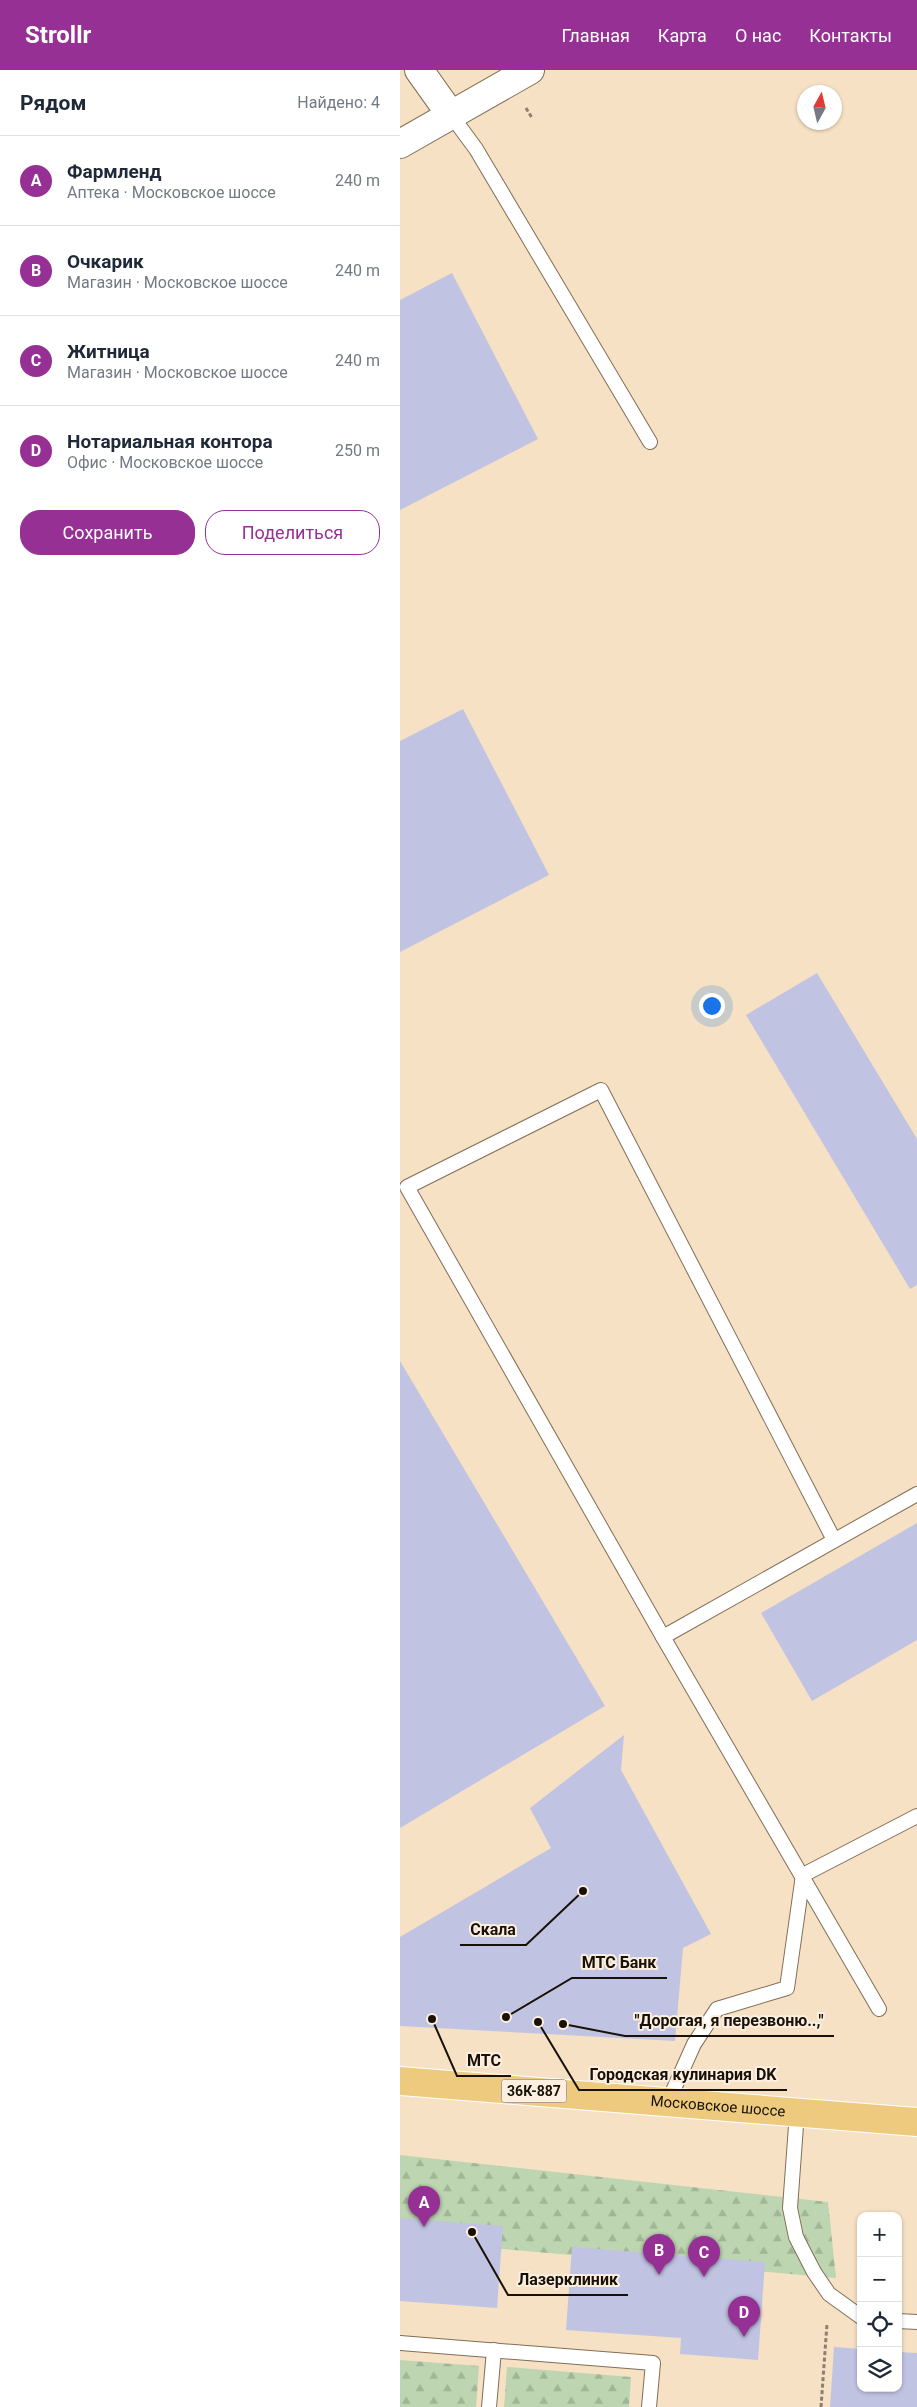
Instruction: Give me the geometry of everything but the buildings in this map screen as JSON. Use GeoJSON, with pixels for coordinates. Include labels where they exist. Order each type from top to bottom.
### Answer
{"type":"FeatureCollection","features":[{"type":"Feature","properties":{"kind":"main road"},"geometry":{"type":"LineString","coordinates":[[419,70],[451,114]]}},
{"type":"Feature","properties":{"kind":"main road"},"geometry":{"type":"LineString","coordinates":[[400,144],[530,70]]}},
{"type":"Feature","properties":{"kind":"main road","name":"Московское шоссе"},"geometry":{"type":"LineString","coordinates":[[400,2081],[917,2122]]}},
{"type":"Feature","properties":{"kind":"lane"},"geometry":{"type":"LineString","coordinates":[[451,114],[476,149],[650,442]]}},
{"type":"Feature","properties":{"kind":"lane"},"geometry":{"type":"LineString","coordinates":[[834,1540],[601,1090],[407,1187],[663,1637],[880,2009]]}},
{"type":"Feature","properties":{"kind":"lane"},"geometry":{"type":"LineString","coordinates":[[663,1637],[917,1494]]}},
{"type":"Feature","properties":{"kind":"lane"},"geometry":{"type":"LineString","coordinates":[[803,1875],[917,1816]]}},
{"type":"Feature","properties":{"kind":"lane"},"geometry":{"type":"LineString","coordinates":[[668,2102],[694,2044],[717,2009],[787,1988],[803,1875]]}},
{"type":"Feature","properties":{"kind":"lane"},"geometry":{"type":"LineString","coordinates":[[797,2112],[790,2208],[796,2237],[814,2272],[829,2294],[857,2314]]}},
{"type":"Feature","properties":{"kind":"lane"},"geometry":{"type":"LineString","coordinates":[[902,2321],[917,2322]]}},
{"type":"Feature","properties":{"kind":"lane"},"geometry":{"type":"LineString","coordinates":[[400,2343],[653,2362],[649,2407]]}},
{"type":"Feature","properties":{"kind":"lane"},"geometry":{"type":"LineString","coordinates":[[489,2407],[494,2350]]}},
{"type":"Feature","properties":{"kind":"path"},"geometry":{"type":"LineString","coordinates":[[821,2407],[829,2294]]}},
{"type":"Feature","properties":{"kind":"green space"},"geometry":{"type":"Polygon","coordinates":[[[400,2155],[828,2202],[836,2278],[400,2240],[400,2155]]]}},
{"type":"Feature","properties":{"kind":"green space"},"geometry":{"type":"Polygon","coordinates":[[[400,2360],[479,2366],[476,2407],[400,2407],[400,2360]]]}},
{"type":"Feature","properties":{"kind":"green space"},"geometry":{"type":"Polygon","coordinates":[[[507,2367],[631,2377],[629,2407],[504,2407],[507,2367]]]}},
{"type":"Feature","properties":{"kind":"place","name":"Скала"},"geometry":{"type":"Point","coordinates":[583,1891]}},
{"type":"Feature","properties":{"kind":"place","name":"МТС Банк"},"geometry":{"type":"Point","coordinates":[506,2017]}},
{"type":"Feature","properties":{"kind":"place","name":"МТС"},"geometry":{"type":"Point","coordinates":[432,2019]}},
{"type":"Feature","properties":{"kind":"place","name":"Городская кулинария DK"},"geometry":{"type":"Point","coordinates":[538,2022]}},
{"type":"Feature","properties":{"kind":"place","name":"\"Дорогая, я перезвоню..,\""},"geometry":{"type":"Point","coordinates":[563,2024]}},
{"type":"Feature","properties":{"kind":"place","name":"Фармленд"},"geometry":{"type":"Point","coordinates":[424,2227]}},
{"type":"Feature","properties":{"kind":"place","name":"Лазерклиник"},"geometry":{"type":"Point","coordinates":[472,2232]}},
{"type":"Feature","properties":{"kind":"place","name":"Очкарик"},"geometry":{"type":"Point","coordinates":[659,2275]}},
{"type":"Feature","properties":{"kind":"place","name":"Житница"},"geometry":{"type":"Point","coordinates":[704,2277]}},
{"type":"Feature","properties":{"kind":"place","name":"Нотариальная контора"},"geometry":{"type":"Point","coordinates":[744,2337]}}]}
